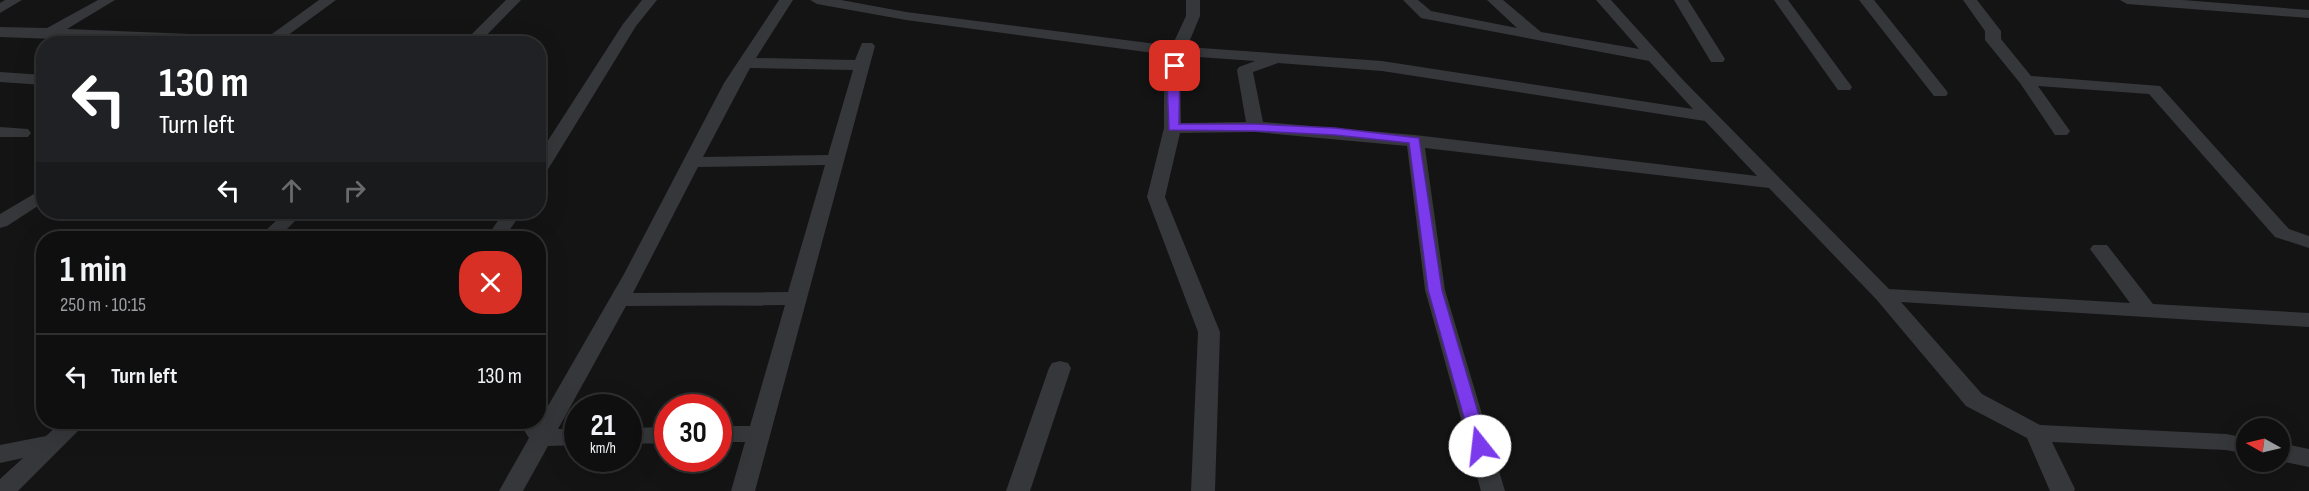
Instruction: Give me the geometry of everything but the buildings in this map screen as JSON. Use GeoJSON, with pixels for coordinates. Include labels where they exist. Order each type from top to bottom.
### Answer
{"type":"FeatureCollection","features":[{"type":"Feature","properties":{"kind":"street"},"geometry":{"type":"LineString","coordinates":[[0,9],[15,0]]}},
{"type":"Feature","properties":{"kind":"street"},"geometry":{"type":"LineString","coordinates":[[50,33],[108,0]]}},
{"type":"Feature","properties":{"kind":"street"},"geometry":{"type":"LineString","coordinates":[[277,36],[329,0]]}},
{"type":"Feature","properties":{"kind":"street"},"geometry":{"type":"LineString","coordinates":[[477,36],[514,0]]}},
{"type":"Feature","properties":{"kind":"street"},"geometry":{"type":"LineString","coordinates":[[546,158],[630,24],[650,0]]}},
{"type":"Feature","properties":{"kind":"street"},"geometry":{"type":"LineString","coordinates":[[546,414],[619,300],[732,83],[786,0]]}},
{"type":"Feature","properties":{"kind":"street"},"geometry":{"type":"LineString","coordinates":[[817,0],[906,16],[1177,51],[1382,66],[1710,117]]}},
{"type":"Feature","properties":{"kind":"street"},"geometry":{"type":"LineString","coordinates":[[1193,0],[1193,16],[1177,51],[1172,82],[1173,128],[1156,197],[1209,332],[1203,491]]}},
{"type":"Feature","properties":{"kind":"street"},"geometry":{"type":"LineString","coordinates":[[1410,0],[1426,15],[1655,57]]}},
{"type":"Feature","properties":{"kind":"street"},"geometry":{"type":"LineString","coordinates":[[1494,0],[1536,36]]}},
{"type":"Feature","properties":{"kind":"street"},"geometry":{"type":"LineString","coordinates":[[1603,0],[1710,117],[1883,295],[1974,400],[2036,433],[2236,444]]}},
{"type":"Feature","properties":{"kind":"street"},"geometry":{"type":"LineString","coordinates":[[1681,0],[1717,60]]}},
{"type":"Feature","properties":{"kind":"street"},"geometry":{"type":"LineString","coordinates":[[1781,0],[1844,87]]}},
{"type":"Feature","properties":{"kind":"street"},"geometry":{"type":"LineString","coordinates":[[1866,0],[1940,93]]}},
{"type":"Feature","properties":{"kind":"street"},"geometry":{"type":"LineString","coordinates":[[1970,0],[1993,31],[1994,40],[2026,80],[2061,131]]}},
{"type":"Feature","properties":{"kind":"street"},"geometry":{"type":"LineString","coordinates":[[2127,0],[2309,14]]}},
{"type":"Feature","properties":{"kind":"street"},"geometry":{"type":"LineString","coordinates":[[0,32],[120,36]]}},
{"type":"Feature","properties":{"kind":"street"},"geometry":{"type":"LineString","coordinates":[[743,491],[865,55],[745,63]]}},
{"type":"Feature","properties":{"kind":"street"},"geometry":{"type":"LineString","coordinates":[[1255,127],[1245,70],[1276,58]]}},
{"type":"Feature","properties":{"kind":"street"},"geometry":{"type":"LineString","coordinates":[[0,77],[36,79]]}},
{"type":"Feature","properties":{"kind":"street"},"geometry":{"type":"LineString","coordinates":[[2026,80],[2154,89],[2282,233],[2309,242]]}},
{"type":"Feature","properties":{"kind":"street"},"geometry":{"type":"LineString","coordinates":[[1173,128],[1255,127],[1335,132],[1596,163],[1663,174],[1773,183]]}},
{"type":"Feature","properties":{"kind":"street"},"geometry":{"type":"LineString","coordinates":[[0,132],[22,134]]}},
{"type":"Feature","properties":{"kind":"street"},"geometry":{"type":"LineString","coordinates":[[1415,140],[1435,290],[1493,491]]}},
{"type":"Feature","properties":{"kind":"street"},"geometry":{"type":"LineString","coordinates":[[692,162],[837,160]]}},
{"type":"Feature","properties":{"kind":"street"},"geometry":{"type":"LineString","coordinates":[[0,222],[36,198]]}},
{"type":"Feature","properties":{"kind":"street"},"geometry":{"type":"LineString","coordinates":[[275,231],[287,219]]}},
{"type":"Feature","properties":{"kind":"street"},"geometry":{"type":"LineString","coordinates":[[2100,249],[2147,311]]}},
{"type":"Feature","properties":{"kind":"street"},"geometry":{"type":"LineString","coordinates":[[1883,295],[2309,320]]}},
{"type":"Feature","properties":{"kind":"street"},"geometry":{"type":"LineString","coordinates":[[619,300],[798,298]]}},
{"type":"Feature","properties":{"kind":"street"},"geometry":{"type":"LineString","coordinates":[[1018,491],[1060,368]]}},
{"type":"Feature","properties":{"kind":"street"},"geometry":{"type":"LineString","coordinates":[[3,491],[67,429]]}},
{"type":"Feature","properties":{"kind":"street"},"geometry":{"type":"LineString","coordinates":[[511,491],[536,430],[564,435]]}},
{"type":"Feature","properties":{"kind":"street"},"geometry":{"type":"LineString","coordinates":[[2036,433],[2062,491]]}},
{"type":"Feature","properties":{"kind":"street"},"geometry":{"type":"LineString","coordinates":[[732,434],[760,434]]}},
{"type":"Feature","properties":{"kind":"street"},"geometry":{"type":"LineString","coordinates":[[0,454],[52,443]]}},
{"type":"Feature","properties":{"kind":"street"},"geometry":{"type":"LineString","coordinates":[[2290,454],[2309,458]]}},
{"type":"Feature","properties":{"kind":"route"},"geometry":{"type":"LineString","coordinates":[[1175,66],[1172,82],[1173,128],[1255,127],[1415,140],[1435,290],[1480,446]]}}]}
